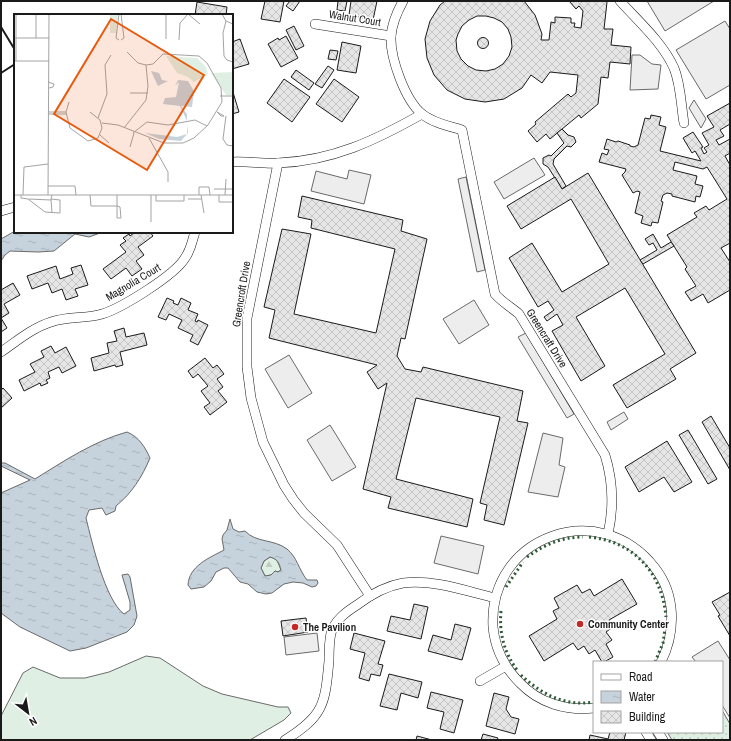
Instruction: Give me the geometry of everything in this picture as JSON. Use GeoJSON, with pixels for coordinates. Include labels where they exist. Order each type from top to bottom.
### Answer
{"type":"FeatureCollection","features":[{"type":"Feature","properties":{"kind":"street"},"geometry":{"type":"LineString","coordinates":[[233,162],[278,163],[325,158],[387,134],[422,114],[412,101],[399,76],[394,62],[391,36],[397,13],[403,1]]}},
{"type":"Feature","properties":{"kind":"street"},"geometry":{"type":"LineString","coordinates":[[620,1],[658,43],[674,69],[684,123]]}},
{"type":"Feature","properties":{"kind":"street","name":"Walnut Court"},"geometry":{"type":"LineString","coordinates":[[315,24],[391,36]]}},
{"type":"Feature","properties":{"kind":"street","name":"Greencraft Drive"},"geometry":{"type":"LineString","coordinates":[[422,114],[441,124],[462,130],[495,294],[500,300],[519,314],[605,455],[612,482],[612,503],[608,534]]}},
{"type":"Feature","properties":{"kind":"street","name":"Greencroft Drive"},"geometry":{"type":"LineString","coordinates":[[278,163],[247,318],[247,367],[250,398],[263,442],[292,500],[338,545],[370,596]]}},
{"type":"Feature","properties":{"kind":"street"},"geometry":{"type":"LineString","coordinates":[[1,211],[14,207]]}},
{"type":"Feature","properties":{"kind":"street","name":"Magnolia Court"},"geometry":{"type":"LineString","coordinates":[[1,352],[35,329],[48,323],[60,319],[101,314],[118,307],[159,282],[176,269],[186,257],[194,233]]}},
{"type":"Feature","properties":{"kind":"street"},"geometry":{"type":"LineString","coordinates":[[593,708],[575,709],[557,706],[540,699],[525,689],[513,676],[498,651],[494,634],[493,616],[495,598],[505,575],[512,565],[531,547],[543,539],[557,534],[585,530],[608,534],[625,541],[641,551],[664,581],[668,594],[672,620],[669,643],[661,661]]}},
{"type":"Feature","properties":{"kind":"street"},"geometry":{"type":"LineString","coordinates":[[285,740],[311,722],[321,707],[325,694],[330,639],[335,625],[348,611],[370,596],[396,585],[422,582],[495,598]]}},
{"type":"Feature","properties":{"kind":"street"},"geometry":{"type":"LineString","coordinates":[[480,681],[506,666]]}},
{"type":"Feature","properties":{"kind":"green space"},"geometry":{"type":"Polygon","coordinates":[[[270,557],[276,560],[281,570],[265,576],[261,568],[264,561],[270,557]]]}},
{"type":"Feature","properties":{"kind":"green space"},"geometry":{"type":"Polygon","coordinates":[[[146,656],[160,658],[203,686],[222,694],[278,707],[288,707],[291,713],[284,720],[250,740],[1,740],[1,716],[23,673],[33,667],[60,678],[85,678],[109,672],[146,656]]]}},
{"type":"Feature","properties":{"kind":"green space"},"geometry":{"type":"Polygon","coordinates":[[[723,712],[730,724],[730,740],[672,740],[668,733],[723,733],[723,712]]]}},
{"type":"Feature","properties":{"kind":"shaded area"},"geometry":{"type":"Polygon","coordinates":[[[647,1],[714,1],[665,31],[647,1]]]}},
{"type":"Feature","properties":{"kind":"shaded area"},"geometry":{"type":"Polygon","coordinates":[[[725,21],[730,29],[730,85],[706,99],[676,50],[725,21]]]}},
{"type":"Feature","properties":{"kind":"shaded area"},"geometry":{"type":"Polygon","coordinates":[[[632,55],[640,55],[652,64],[661,65],[658,89],[630,90],[632,55]]]}},
{"type":"Feature","properties":{"kind":"shaded area"},"geometry":{"type":"Polygon","coordinates":[[[694,100],[706,119],[701,128],[689,108],[694,100]]]}},
{"type":"Feature","properties":{"kind":"shaded area"},"geometry":{"type":"Polygon","coordinates":[[[534,158],[545,175],[504,199],[494,182],[534,158]]]}},
{"type":"Feature","properties":{"kind":"shaded area"},"geometry":{"type":"Polygon","coordinates":[[[349,170],[371,175],[364,204],[311,191],[316,171],[347,179],[349,170]]]}},
{"type":"Feature","properties":{"kind":"shaded area"},"geometry":{"type":"Polygon","coordinates":[[[466,177],[485,270],[477,272],[458,179],[466,177]]]}},
{"type":"Feature","properties":{"kind":"shaded area"},"geometry":{"type":"Polygon","coordinates":[[[474,300],[489,325],[459,344],[443,319],[474,300]]]}},
{"type":"Feature","properties":{"kind":"shaded area"},"geometry":{"type":"Polygon","coordinates":[[[526,333],[574,414],[567,418],[518,337],[526,333]]]}},
{"type":"Feature","properties":{"kind":"shaded area"},"geometry":{"type":"Polygon","coordinates":[[[289,355],[312,393],[288,408],[265,369],[289,355]]]}},
{"type":"Feature","properties":{"kind":"shaded area"},"geometry":{"type":"Polygon","coordinates":[[[624,412],[628,419],[611,430],[607,422],[624,412]]]}},
{"type":"Feature","properties":{"kind":"shaded area"},"geometry":{"type":"Polygon","coordinates":[[[330,425],[356,467],[332,481],[307,440],[330,425]]]}},
{"type":"Feature","properties":{"kind":"shaded area"},"geometry":{"type":"Polygon","coordinates":[[[543,433],[563,438],[559,465],[565,467],[558,497],[528,492],[543,433]]]}},
{"type":"Feature","properties":{"kind":"shaded area"},"geometry":{"type":"Polygon","coordinates":[[[441,536],[484,546],[478,574],[434,563],[441,536]]]}},
{"type":"Feature","properties":{"kind":"shaded area"},"geometry":{"type":"Polygon","coordinates":[[[317,633],[319,651],[286,655],[284,637],[317,633]]]}},
{"type":"Feature","properties":{"kind":"shaded area"},"geometry":{"type":"Polygon","coordinates":[[[718,641],[730,660],[730,718],[723,707],[723,661],[695,661],[692,657],[718,641]]]}},
{"type":"Feature","properties":{"kind":"water"},"geometry":{"type":"Polygon","coordinates":[[[14,232],[14,233],[100,233],[89,237],[75,234],[54,251],[10,251],[1,261],[1,239],[14,232]]]}},
{"type":"Feature","properties":{"kind":"water"},"geometry":{"type":"Polygon","coordinates":[[[127,432],[138,440],[146,450],[150,458],[147,465],[132,490],[116,506],[115,511],[106,515],[102,508],[89,510],[86,518],[100,570],[111,596],[117,607],[124,614],[130,610],[130,602],[122,575],[128,574],[130,577],[137,616],[134,625],[127,632],[86,648],[70,651],[20,627],[1,613],[1,493],[30,480],[1,466],[1,463],[5,463],[35,479],[91,446],[127,432]]]}},
{"type":"Feature","properties":{"kind":"water"},"geometry":{"type":"Polygon","coordinates":[[[230,519],[233,529],[239,532],[245,531],[249,535],[282,546],[293,556],[307,580],[317,580],[318,583],[316,586],[312,587],[303,583],[293,582],[284,584],[272,593],[266,594],[257,592],[248,584],[240,582],[228,568],[224,568],[216,572],[211,581],[204,587],[191,589],[188,585],[189,578],[196,568],[201,563],[224,550],[222,539],[227,530],[230,519]],[[270,557],[264,561],[261,568],[265,576],[281,570],[278,562],[270,557]]]}},
{"type":"Feature","properties":{"kind":"building"},"geometry":{"type":"Polygon","coordinates":[[[265,1],[284,1],[280,22],[261,19],[265,1]]]}},
{"type":"Feature","properties":{"kind":"building"},"geometry":{"type":"Polygon","coordinates":[[[290,1],[300,1],[293,11],[286,6],[290,1]]]}},
{"type":"Feature","properties":{"kind":"building"},"geometry":{"type":"Polygon","coordinates":[[[338,1],[347,1],[345,11],[337,10],[338,1]]]}},
{"type":"Feature","properties":{"kind":"building"},"geometry":{"type":"Polygon","coordinates":[[[351,1],[377,1],[373,20],[349,15],[351,1]]]}},
{"type":"Feature","properties":{"kind":"building"},"geometry":{"type":"Polygon","coordinates":[[[445,1],[524,1],[535,15],[542,34],[541,40],[549,40],[551,22],[555,23],[555,17],[571,18],[571,23],[575,23],[574,27],[581,28],[583,11],[579,6],[576,9],[569,1],[606,1],[604,29],[613,29],[611,45],[631,47],[630,64],[610,62],[608,78],[601,77],[598,104],[581,118],[579,115],[550,139],[546,134],[537,142],[528,131],[536,124],[535,122],[568,94],[571,97],[576,93],[578,75],[550,72],[542,83],[531,75],[522,88],[504,99],[485,102],[465,99],[447,90],[434,75],[427,58],[425,39],[430,21],[440,5],[445,1]],[[477,16],[469,20],[462,26],[456,40],[457,51],[461,59],[468,66],[476,70],[486,71],[495,69],[503,64],[509,56],[512,47],[508,29],[502,22],[486,16],[477,16]]]}},
{"type":"Feature","properties":{"kind":"building"},"geometry":{"type":"Polygon","coordinates":[[[197,2],[227,7],[226,14],[195,14],[197,2]]]}},
{"type":"Feature","properties":{"kind":"building"},"geometry":{"type":"Polygon","coordinates":[[[294,26],[304,46],[296,50],[286,30],[294,26]]]}},
{"type":"Feature","properties":{"kind":"building"},"geometry":{"type":"Polygon","coordinates":[[[286,36],[298,58],[281,67],[268,44],[278,38],[279,40],[286,36]]]}},
{"type":"Feature","properties":{"kind":"building"},"geometry":{"type":"Polygon","coordinates":[[[483,37],[487,39],[489,43],[487,47],[483,49],[479,47],[477,43],[479,39],[483,37]]]}},
{"type":"Feature","properties":{"kind":"building"},"geometry":{"type":"Polygon","coordinates":[[[240,39],[249,64],[233,69],[233,42],[240,39]]]}},
{"type":"Feature","properties":{"kind":"building"},"geometry":{"type":"Polygon","coordinates":[[[342,42],[361,46],[356,73],[337,70],[342,42]]]}},
{"type":"Feature","properties":{"kind":"building"},"geometry":{"type":"Polygon","coordinates":[[[330,50],[338,51],[336,60],[328,59],[330,50]]]}},
{"type":"Feature","properties":{"kind":"building"},"geometry":{"type":"Polygon","coordinates":[[[328,66],[334,70],[322,88],[315,84],[328,66]]]}},
{"type":"Feature","properties":{"kind":"building"},"geometry":{"type":"Polygon","coordinates":[[[296,70],[314,83],[309,90],[291,77],[296,70]]]}},
{"type":"Feature","properties":{"kind":"building"},"geometry":{"type":"Polygon","coordinates":[[[284,79],[310,97],[292,122],[267,103],[284,79]]]}},
{"type":"Feature","properties":{"kind":"building"},"geometry":{"type":"Polygon","coordinates":[[[334,79],[359,97],[342,122],[316,104],[334,79]]]}},
{"type":"Feature","properties":{"kind":"building"},"geometry":{"type":"Polygon","coordinates":[[[233,92],[239,112],[233,114],[233,92]]]}},
{"type":"Feature","properties":{"kind":"building"},"geometry":{"type":"Polygon","coordinates":[[[730,103],[730,124],[720,130],[724,136],[716,140],[719,145],[730,139],[730,153],[725,156],[730,165],[730,243],[721,248],[730,262],[730,290],[708,303],[703,294],[691,301],[685,292],[696,286],[685,269],[687,267],[667,235],[697,217],[694,213],[706,206],[709,210],[727,199],[707,167],[703,169],[675,162],[673,170],[697,176],[695,184],[703,186],[700,197],[696,196],[695,202],[672,196],[672,194],[667,193],[663,195],[661,201],[663,202],[658,223],[652,222],[651,226],[641,223],[643,216],[635,213],[640,192],[637,191],[633,193],[622,175],[626,169],[599,162],[602,153],[607,155],[609,150],[604,149],[607,139],[616,142],[618,141],[634,147],[638,145],[645,118],[650,119],[651,115],[661,117],[659,125],[666,127],[660,151],[701,161],[695,151],[692,153],[683,138],[693,132],[703,147],[701,148],[704,154],[707,152],[704,148],[709,145],[702,133],[714,127],[707,116],[730,103]]]}},
{"type":"Feature","properties":{"kind":"building"},"geometry":{"type":"Polygon","coordinates":[[[562,129],[568,135],[574,137],[576,142],[571,147],[567,146],[554,159],[553,164],[566,186],[562,189],[548,167],[543,164],[543,158],[549,155],[551,156],[564,143],[557,133],[562,129]]]}},
{"type":"Feature","properties":{"kind":"building"},"geometry":{"type":"Polygon","coordinates":[[[588,173],[696,353],[670,369],[676,379],[627,408],[613,385],[665,354],[625,288],[576,317],[605,366],[581,381],[552,331],[563,325],[557,314],[547,321],[544,317],[554,310],[548,301],[538,307],[509,258],[532,243],[562,292],[609,264],[571,199],[521,229],[507,206],[555,177],[562,189],[588,173]]]}},
{"type":"Feature","properties":{"kind":"building"},"geometry":{"type":"Polygon","coordinates":[[[302,196],[403,220],[401,231],[427,239],[405,339],[401,338],[397,356],[405,369],[421,372],[423,367],[523,391],[517,421],[528,423],[504,525],[484,520],[487,505],[480,503],[500,417],[416,398],[396,479],[473,499],[467,527],[388,508],[391,497],[363,489],[387,383],[378,389],[367,372],[377,365],[269,338],[275,310],[264,307],[282,229],[311,234],[294,314],[376,333],[395,249],[311,228],[312,220],[298,217],[302,196]]]}},
{"type":"Feature","properties":{"kind":"building"},"geometry":{"type":"Polygon","coordinates":[[[134,233],[151,233],[153,236],[138,247],[144,255],[136,261],[142,269],[132,276],[126,268],[111,279],[103,269],[126,252],[120,245],[126,241],[123,238],[129,234],[130,236],[134,233]]]}},
{"type":"Feature","properties":{"kind":"building"},"geometry":{"type":"Polygon","coordinates":[[[653,234],[661,248],[671,242],[674,246],[643,264],[640,260],[657,250],[653,243],[649,245],[645,239],[653,234]]]}},
{"type":"Feature","properties":{"kind":"building"},"geometry":{"type":"Polygon","coordinates":[[[81,265],[88,285],[75,289],[78,296],[66,300],[62,289],[52,293],[48,283],[32,289],[27,276],[56,266],[60,279],[73,274],[71,268],[81,265]]]}},
{"type":"Feature","properties":{"kind":"building"},"geometry":{"type":"Polygon","coordinates":[[[13,283],[20,295],[4,304],[9,313],[1,318],[1,290],[13,283]]]}},
{"type":"Feature","properties":{"kind":"building"},"geometry":{"type":"Polygon","coordinates":[[[167,298],[174,301],[173,303],[178,305],[181,298],[191,303],[188,310],[198,314],[195,321],[197,322],[198,320],[208,325],[198,345],[190,341],[193,335],[178,328],[182,320],[169,314],[166,320],[158,317],[167,298]]]}},
{"type":"Feature","properties":{"kind":"building"},"geometry":{"type":"Polygon","coordinates":[[[1,318],[7,328],[1,332],[1,318]]]}},
{"type":"Feature","properties":{"kind":"building"},"geometry":{"type":"Polygon","coordinates":[[[124,328],[126,337],[144,333],[147,345],[120,352],[123,365],[116,367],[115,365],[94,371],[91,358],[109,353],[107,343],[117,341],[114,331],[124,328]]]}},
{"type":"Feature","properties":{"kind":"building"},"geometry":{"type":"Polygon","coordinates":[[[51,346],[55,353],[66,347],[76,366],[62,373],[59,367],[48,372],[50,378],[46,380],[48,383],[41,386],[40,383],[24,391],[19,380],[35,372],[30,364],[44,357],[41,351],[51,346]]]}},
{"type":"Feature","properties":{"kind":"building"},"geometry":{"type":"Polygon","coordinates":[[[205,358],[213,368],[217,365],[224,374],[217,379],[223,387],[218,391],[227,402],[210,415],[204,407],[210,403],[201,391],[208,386],[198,374],[193,378],[188,371],[205,358]]]}},
{"type":"Feature","properties":{"kind":"building"},"geometry":{"type":"Polygon","coordinates":[[[3,388],[12,398],[1,408],[1,390],[3,388]]]}},
{"type":"Feature","properties":{"kind":"building"},"geometry":{"type":"Polygon","coordinates":[[[711,416],[730,448],[730,470],[702,422],[711,416]]]}},
{"type":"Feature","properties":{"kind":"building"},"geometry":{"type":"Polygon","coordinates":[[[688,430],[717,479],[708,484],[679,435],[688,430]]]}},
{"type":"Feature","properties":{"kind":"building"},"geometry":{"type":"Polygon","coordinates":[[[667,441],[692,482],[674,492],[664,477],[639,492],[625,467],[667,441]]]}},
{"type":"Feature","properties":{"kind":"building","name":"Community Center"},"geometry":{"type":"Polygon","coordinates":[[[622,579],[637,604],[609,620],[613,627],[606,632],[612,640],[606,644],[613,657],[606,661],[601,661],[595,650],[589,654],[584,646],[578,650],[573,643],[544,661],[529,636],[557,619],[553,611],[559,608],[554,598],[577,585],[582,593],[590,589],[594,596],[622,579]]]}},
{"type":"Feature","properties":{"kind":"building"},"geometry":{"type":"Polygon","coordinates":[[[730,592],[730,636],[718,616],[720,615],[712,602],[730,592]]]}},
{"type":"Feature","properties":{"kind":"building"},"geometry":{"type":"Polygon","coordinates":[[[414,604],[428,607],[421,639],[387,631],[391,616],[410,620],[414,604]]]}},
{"type":"Feature","properties":{"kind":"building","name":"The Pavilion"},"geometry":{"type":"Polygon","coordinates":[[[306,618],[308,632],[283,636],[281,621],[306,618]]]}},
{"type":"Feature","properties":{"kind":"building"},"geometry":{"type":"Polygon","coordinates":[[[455,624],[471,628],[462,660],[428,651],[433,635],[451,640],[455,624]]]}},
{"type":"Feature","properties":{"kind":"building"},"geometry":{"type":"Polygon","coordinates":[[[354,633],[385,641],[378,664],[383,665],[380,676],[371,674],[369,681],[359,678],[365,653],[350,649],[354,633]]]}},
{"type":"Feature","properties":{"kind":"building"},"geometry":{"type":"Polygon","coordinates":[[[389,674],[422,682],[418,698],[401,693],[397,710],[380,706],[389,674]]]}},
{"type":"Feature","properties":{"kind":"building"},"geometry":{"type":"Polygon","coordinates":[[[431,692],[463,700],[454,733],[440,729],[444,712],[427,708],[431,692]]]}},
{"type":"Feature","properties":{"kind":"building"},"geometry":{"type":"Polygon","coordinates":[[[494,693],[509,697],[506,709],[511,717],[519,719],[515,734],[486,726],[494,693]]]}},
{"type":"Feature","properties":{"kind":"building"},"geometry":{"type":"Polygon","coordinates":[[[610,733],[626,733],[624,740],[589,740],[590,735],[608,739],[610,733]]]}},
{"type":"Feature","properties":{"kind":"building"},"geometry":{"type":"Polygon","coordinates":[[[483,734],[498,738],[497,740],[481,740],[483,734]]]}},
{"type":"Feature","properties":{"kind":"building"},"geometry":{"type":"Polygon","coordinates":[[[417,736],[432,740],[416,740],[417,736]]]}},
{"type":"Feature","properties":{"kind":"hedge"},"geometry":{"type":"LineString","coordinates":[[527,557],[553,542],[567,538],[583,537]]}},
{"type":"Feature","properties":{"kind":"hedge"},"geometry":{"type":"LineString","coordinates":[[589,537],[605,540],[619,545],[632,552],[642,562],[651,573],[658,586],[666,617]]}},
{"type":"Feature","properties":{"kind":"hedge"},"geometry":{"type":"LineString","coordinates":[[506,587],[523,562]]}},
{"type":"Feature","properties":{"kind":"hedge"},"geometry":{"type":"LineString","coordinates":[[501,611],[503,642],[512,663],[517,670]]}},
{"type":"Feature","properties":{"kind":"hedge"},"geometry":{"type":"LineString","coordinates":[[655,661],[663,643],[666,621]]}},
{"type":"Feature","properties":{"kind":"hedge"},"geometry":{"type":"LineString","coordinates":[[521,675],[537,688],[554,698],[574,703],[593,702]]}},
{"type":"Feature","properties":{"kind":"wall"},"geometry":{"type":"LineString","coordinates":[[1,27],[14,48]]}},
{"type":"Feature","properties":{"kind":"wall"},"geometry":{"type":"LineString","coordinates":[[1,73],[14,65]]}},
{"type":"Feature","properties":{"kind":"place","name":"Community Center"},"geometry":{"type":"Point","coordinates":[580,624]}},
{"type":"Feature","properties":{"kind":"place","name":"The Pavilion"},"geometry":{"type":"Point","coordinates":[295,627]}}]}
